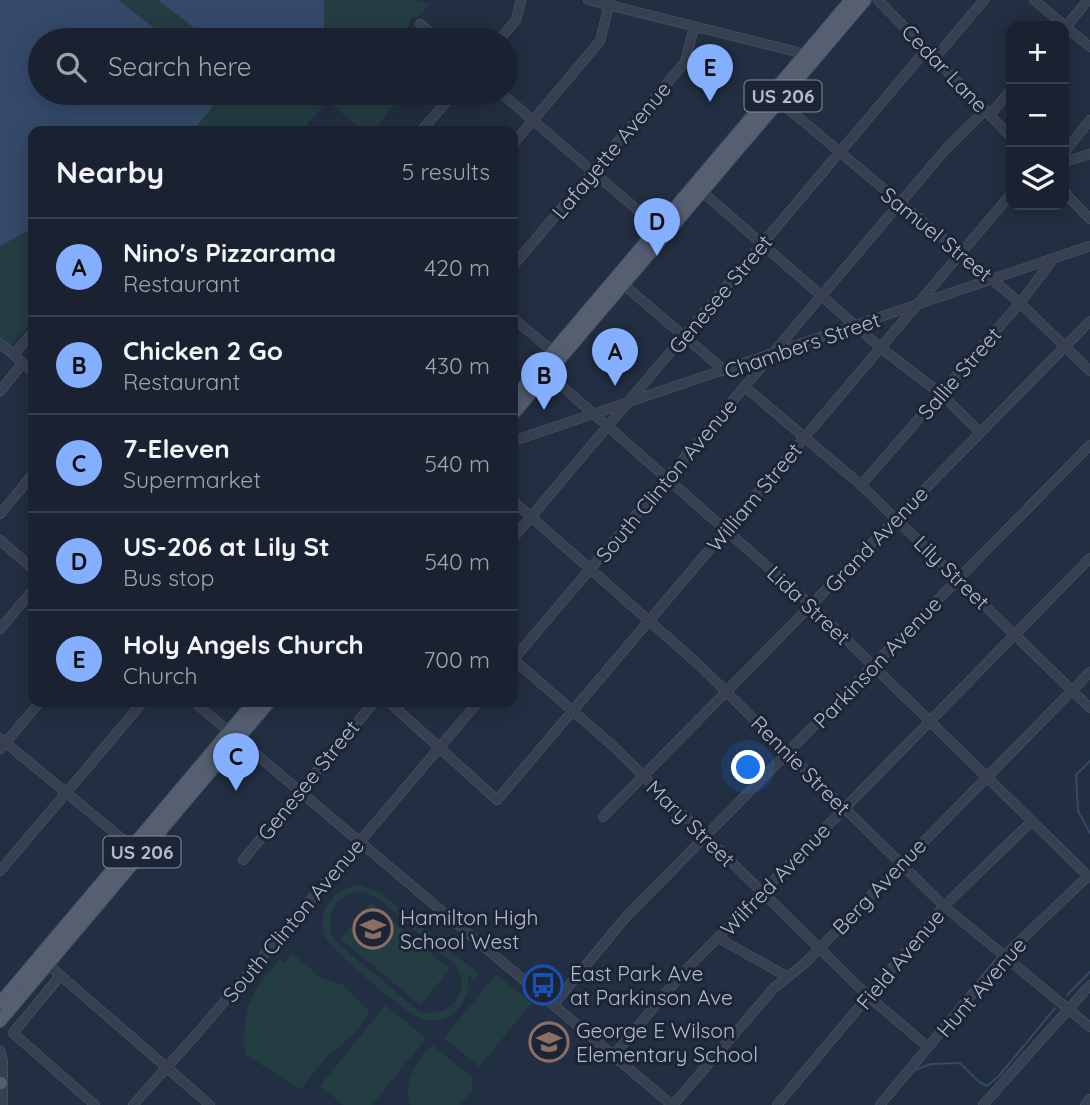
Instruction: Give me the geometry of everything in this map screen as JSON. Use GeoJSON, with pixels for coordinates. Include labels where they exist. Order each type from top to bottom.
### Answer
{"type":"FeatureCollection","features":[{"type":"Feature","properties":{"kind":"main road","name":"US 206"},"geometry":{"type":"LineString","coordinates":[[518,408],[547,373],[557,355],[851,0]]}},
{"type":"Feature","properties":{"kind":"main road","name":"US 206"},"geometry":{"type":"LineString","coordinates":[[698,188],[779,102],[864,0]]}},
{"type":"Feature","properties":{"kind":"main road","name":"US 206"},"geometry":{"type":"LineString","coordinates":[[518,394],[624,285],[662,231]]}},
{"type":"Feature","properties":{"kind":"main road","name":"US 206"},"geometry":{"type":"LineString","coordinates":[[0,1003],[43,961],[233,736],[251,707]]}},
{"type":"Feature","properties":{"kind":"main road","name":"US 206"},"geometry":{"type":"LineString","coordinates":[[0,1021],[132,847],[233,736],[264,707]]}},
{"type":"Feature","properties":{"kind":"street"},"geometry":{"type":"LineString","coordinates":[[509,28],[516,20],[521,0]]}},
{"type":"Feature","properties":{"kind":"street"},"geometry":{"type":"LineString","coordinates":[[587,0],[610,3],[805,54]]}},
{"type":"Feature","properties":{"kind":"street","name":"Cedar Lane"},"geometry":{"type":"LineString","coordinates":[[878,0],[1006,132]]}},
{"type":"Feature","properties":{"kind":"street"},"geometry":{"type":"LineString","coordinates":[[935,58],[984,0]]}},
{"type":"Feature","properties":{"kind":"street"},"geometry":{"type":"LineString","coordinates":[[1034,0],[1057,21]]}},
{"type":"Feature","properties":{"kind":"street"},"geometry":{"type":"LineString","coordinates":[[1069,23],[1088,0]]}},
{"type":"Feature","properties":{"kind":"street"},"geometry":{"type":"LineString","coordinates":[[518,138],[600,41],[610,3]]}},
{"type":"Feature","properties":{"kind":"street"},"geometry":{"type":"LineString","coordinates":[[420,24],[425,28]]}},
{"type":"Feature","properties":{"kind":"street","name":"Lafayette Avenue"},"geometry":{"type":"LineString","coordinates":[[518,261],[685,62],[694,27]]}},
{"type":"Feature","properties":{"kind":"street"},"geometry":{"type":"LineString","coordinates":[[1069,31],[1090,47]]}},
{"type":"Feature","properties":{"kind":"street","name":"Genesee Street"},"geometry":{"type":"LineString","coordinates":[[518,532],[927,49]]}},
{"type":"Feature","properties":{"kind":"street","name":"South Clinton Avenue"},"geometry":{"type":"LineString","coordinates":[[518,654],[900,204],[1006,95]]}},
{"type":"Feature","properties":{"kind":"street","name":"Samuel Street"},"geometry":{"type":"LineString","coordinates":[[779,102],[1020,303],[1067,345],[1090,371]]}},
{"type":"Feature","properties":{"kind":"street"},"geometry":{"type":"LineString","coordinates":[[425,126],[444,105]]}},
{"type":"Feature","properties":{"kind":"street"},"geometry":{"type":"LineString","coordinates":[[516,105],[662,231]]}},
{"type":"Feature","properties":{"kind":"street"},"geometry":{"type":"LineString","coordinates":[[1069,147],[1090,120]]}},
{"type":"Feature","properties":{"kind":"street"},"geometry":{"type":"LineString","coordinates":[[1069,160],[1090,154]]}},
{"type":"Feature","properties":{"kind":"street"},"geometry":{"type":"LineString","coordinates":[[698,188],[856,327],[941,394],[980,432]]}},
{"type":"Feature","properties":{"kind":"street"},"geometry":{"type":"LineString","coordinates":[[1069,197],[1090,219]]}},
{"type":"Feature","properties":{"kind":"street","name":"William Street"},"geometry":{"type":"LineString","coordinates":[[439,747],[497,800],[1006,200]]}},
{"type":"Feature","properties":{"kind":"street","name":"Chambers Street"},"geometry":{"type":"LineString","coordinates":[[518,439],[1090,246]]}},
{"type":"Feature","properties":{"kind":"street","name":"Sallie Street"},"geometry":{"type":"LineString","coordinates":[[861,485],[1020,303],[1054,258]]}},
{"type":"Feature","properties":{"kind":"street"},"geometry":{"type":"LineString","coordinates":[[624,285],[725,371]]}},
{"type":"Feature","properties":{"kind":"street"},"geometry":{"type":"LineString","coordinates":[[518,321],[557,355]]}},
{"type":"Feature","properties":{"kind":"street","name":"Grand Avenue"},"geometry":{"type":"LineString","coordinates":[[603,817],[1090,321]]}},
{"type":"Feature","properties":{"kind":"street"},"geometry":{"type":"LineString","coordinates":[[14,354],[28,338]]}},
{"type":"Feature","properties":{"kind":"street"},"geometry":{"type":"LineString","coordinates":[[0,343],[28,368]]}},
{"type":"Feature","properties":{"kind":"street"},"geometry":{"type":"LineString","coordinates":[[0,391],[23,363]]}},
{"type":"Feature","properties":{"kind":"street","name":"Lida Street"},"geometry":{"type":"LineString","coordinates":[[547,373],[811,605],[1089,877]]}},
{"type":"Feature","properties":{"kind":"street","name":"Lily Street"},"geometry":{"type":"LineString","coordinates":[[745,387],[896,517],[1090,708]]}},
{"type":"Feature","properties":{"kind":"street","name":"Parkinson Avenue"},"geometry":{"type":"LineString","coordinates":[[553,1006],[626,917],[1090,445]]}},
{"type":"Feature","properties":{"kind":"street"},"geometry":{"type":"LineString","coordinates":[[0,514],[28,480]]}},
{"type":"Feature","properties":{"kind":"street","name":"Rennie Street"},"geometry":{"type":"LineString","coordinates":[[518,505],[726,691],[944,906],[1090,1027]]}},
{"type":"Feature","properties":{"kind":"street"},"geometry":{"type":"LineString","coordinates":[[0,540],[28,565]]}},
{"type":"Feature","properties":{"kind":"street","name":"Wilfred Avenue"},"geometry":{"type":"LineString","coordinates":[[613,1055],[681,975],[1090,558]]}},
{"type":"Feature","properties":{"kind":"street"},"geometry":{"type":"LineString","coordinates":[[0,629],[28,596]]}},
{"type":"Feature","properties":{"kind":"street","name":"Mary Street"},"geometry":{"type":"LineString","coordinates":[[518,664],[643,776],[868,996],[928,1047]]}},
{"type":"Feature","properties":{"kind":"street","name":"Berg Avenue"},"geometry":{"type":"LineString","coordinates":[[673,1105],[774,988],[818,949],[1090,672]]}},
{"type":"Feature","properties":{"kind":"street"},"geometry":{"type":"LineString","coordinates":[[35,707],[2,743],[132,847]]}},
{"type":"Feature","properties":{"kind":"street"},"geometry":{"type":"LineString","coordinates":[[0,871],[139,707]]}},
{"type":"Feature","properties":{"kind":"street"},"geometry":{"type":"LineString","coordinates":[[200,707],[673,1105]]}},
{"type":"Feature","properties":{"kind":"street","name":"Genesee Street"},"geometry":{"type":"LineString","coordinates":[[243,860],[298,790],[370,707]]}},
{"type":"Feature","properties":{"kind":"street"},"geometry":{"type":"LineString","coordinates":[[395,707],[439,747]]}},
{"type":"Feature","properties":{"kind":"street","name":"South Clinton Avenue"},"geometry":{"type":"LineString","coordinates":[[133,1105],[474,707]]}},
{"type":"Feature","properties":{"kind":"street","name":"Field Avenue"},"geometry":{"type":"LineString","coordinates":[[777,1105],[944,906],[1032,821]]}},
{"type":"Feature","properties":{"kind":"street","name":"Hunt Avenue"},"geometry":{"type":"LineString","coordinates":[[880,1105],[1004,956],[1089,877]]}},
{"type":"Feature","properties":{"kind":"street"},"geometry":{"type":"LineString","coordinates":[[718,938],[788,977]]}},
{"type":"Feature","properties":{"kind":"street"},"geometry":{"type":"LineString","coordinates":[[43,961],[210,1105]]}},
{"type":"Feature","properties":{"kind":"street"},"geometry":{"type":"LineString","coordinates":[[60,976],[13,1033],[95,1105]]}},
{"type":"Feature","properties":{"kind":"street"},"geometry":{"type":"LineString","coordinates":[[989,1103],[1066,1008],[1090,985]]}},
{"type":"Feature","properties":{"kind":"street"},"geometry":{"type":"LineString","coordinates":[[0,1050],[3,1061],[3,1105]]}},
{"type":"Feature","properties":{"kind":"street"},"geometry":{"type":"LineString","coordinates":[[1085,1105],[1090,1100]]}},
{"type":"Feature","properties":{"kind":"green space"},"geometry":{"type":"Polygon","coordinates":[[[0,0],[415,0],[429,4],[418,17],[412,17],[408,28],[28,28],[28,105],[324,105],[306,126],[28,126],[28,326],[11,347],[0,337],[0,0]]]}},
{"type":"Feature","properties":{"kind":"green space"},"geometry":{"type":"Polygon","coordinates":[[[332,105],[394,105],[377,126],[358,126],[332,105]]]}},
{"type":"Feature","properties":{"kind":"green space"},"geometry":{"type":"Polygon","coordinates":[[[359,885],[381,893],[479,974],[475,980],[468,975],[466,994],[457,1010],[442,1019],[422,1019],[414,1015],[356,970],[333,947],[323,930],[324,912],[334,897],[359,885]],[[363,892],[345,896],[339,901],[331,915],[330,923],[335,941],[419,1011],[430,1013],[447,1008],[459,996],[461,977],[457,967],[379,899],[363,892]]]}},
{"type":"Feature","properties":{"kind":"green space"},"geometry":{"type":"Polygon","coordinates":[[[371,903],[450,969],[420,1005],[341,939],[371,903]]]}},
{"type":"Feature","properties":{"kind":"green space"},"geometry":{"type":"Polygon","coordinates":[[[292,953],[321,978],[343,985],[369,1010],[358,1030],[325,1059],[300,1090],[245,1054],[244,1038],[247,1013],[255,992],[279,959],[284,963],[292,953]]]}},
{"type":"Feature","properties":{"kind":"green space"},"geometry":{"type":"Polygon","coordinates":[[[496,974],[532,1003],[479,1067],[444,1038],[496,974]]]}},
{"type":"Feature","properties":{"kind":"green space"},"geometry":{"type":"Polygon","coordinates":[[[385,1005],[426,1038],[372,1105],[344,1105],[320,1086],[385,1005]]]}},
{"type":"Feature","properties":{"kind":"green space"},"geometry":{"type":"Polygon","coordinates":[[[432,1045],[471,1076],[473,1090],[460,1105],[411,1105],[409,1080],[416,1065],[432,1045]]]}},
{"type":"Feature","properties":{"kind":"water"},"geometry":{"type":"Polygon","coordinates":[[[0,0],[118,0],[154,28],[28,28],[28,105],[214,105],[197,126],[28,126],[28,231],[0,246],[0,0]]]}},
{"type":"Feature","properties":{"kind":"water"},"geometry":{"type":"Polygon","coordinates":[[[158,0],[324,0],[324,28],[194,28],[158,0]]]}},
{"type":"Feature","properties":{"kind":"waterway"},"geometry":{"type":"LineString","coordinates":[[1090,761],[1076,775],[1078,811],[1090,833]]}},
{"type":"Feature","properties":{"kind":"waterway"},"geometry":{"type":"LineString","coordinates":[[1067,995],[1090,972]]}},
{"type":"Feature","properties":{"kind":"waterway"},"geometry":{"type":"LineString","coordinates":[[915,1070],[931,1064],[960,1063],[979,1082],[987,1086],[999,1076],[1055,1008]]}},
{"type":"Feature","properties":{"kind":"place","name":"Holy Angels Church"},"geometry":{"type":"Point","coordinates":[710,102]}},
{"type":"Feature","properties":{"kind":"place","name":"US-206 at Lily St"},"geometry":{"type":"Point","coordinates":[657,256]}},
{"type":"Feature","properties":{"kind":"place","name":"Nino's Pizzarama"},"geometry":{"type":"Point","coordinates":[615,386]}},
{"type":"Feature","properties":{"kind":"place","name":"Chicken 2 Go"},"geometry":{"type":"Point","coordinates":[544,410]}},
{"type":"Feature","properties":{"kind":"place","name":"7-Eleven"},"geometry":{"type":"Point","coordinates":[236,791]}},
{"type":"Feature","properties":{"kind":"place","name":"Hamilton High School West"},"geometry":{"type":"Point","coordinates":[373,929]}},
{"type":"Feature","properties":{"kind":"place","name":"East Park Ave at Parkinson Ave"},"geometry":{"type":"Point","coordinates":[543,985]}},
{"type":"Feature","properties":{"kind":"place","name":"George E Wilson Elementary School"},"geometry":{"type":"Point","coordinates":[549,1042]}}]}
